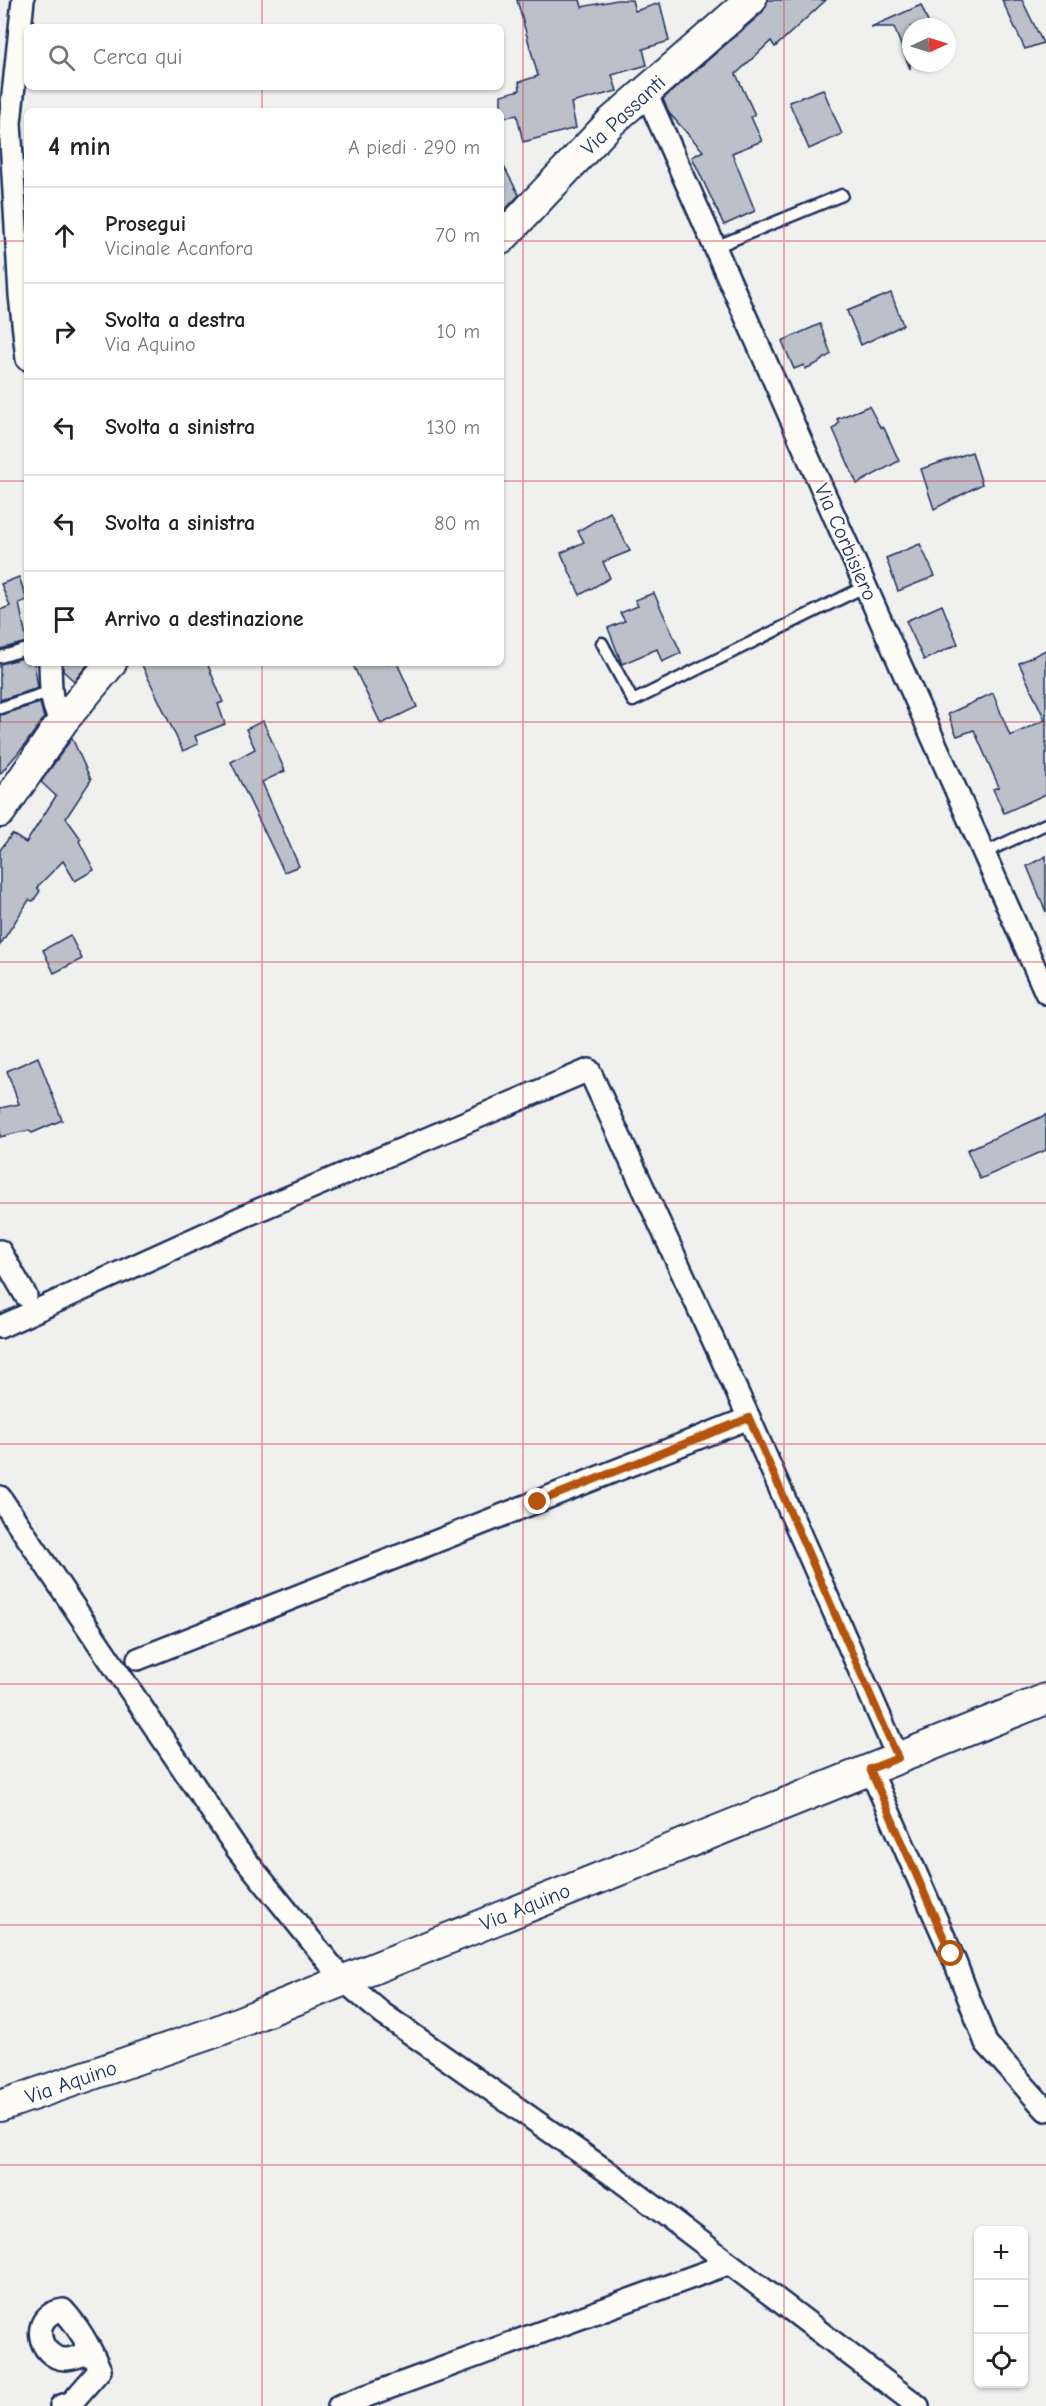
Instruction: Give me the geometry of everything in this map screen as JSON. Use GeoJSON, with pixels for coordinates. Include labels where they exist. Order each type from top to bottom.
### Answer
{"type":"FeatureCollection","features":[{"type":"Feature","properties":{"kind":"street"},"geometry":{"type":"LineString","coordinates":[[23,0],[10,123],[24,332]]}},
{"type":"Feature","properties":{"kind":"street","name":"Via Passanti"},"geometry":{"type":"LineString","coordinates":[[504,236],[611,122],[752,0]]}},
{"type":"Feature","properties":{"kind":"street","name":"Via Corbisiero"},"geometry":{"type":"LineString","coordinates":[[646,92],[1046,993]]}},
{"type":"Feature","properties":{"kind":"street"},"geometry":{"type":"LineString","coordinates":[[50,666],[55,713],[62,722]]}},
{"type":"Feature","properties":{"kind":"street"},"geometry":{"type":"LineString","coordinates":[[0,813],[62,722],[109,666]]}},
{"type":"Feature","properties":{"kind":"street"},"geometry":{"type":"LineString","coordinates":[[0,1327],[249,1214],[589,1070],[749,1418],[898,1758]]}},
{"type":"Feature","properties":{"kind":"street"},"geometry":{"type":"LineString","coordinates":[[0,1251],[26,1296]]}},
{"type":"Feature","properties":{"kind":"street"},"geometry":{"type":"LineString","coordinates":[[138,1659],[749,1418]]}},
{"type":"Feature","properties":{"kind":"street"},"geometry":{"type":"LineString","coordinates":[[0,1497],[237,1849],[344,1980],[383,2014],[618,2179],[918,2406]]}},
{"type":"Feature","properties":{"kind":"street","name":"Via Aquino"},"geometry":{"type":"LineString","coordinates":[[0,2106],[215,2032],[1046,1699]]}},
{"type":"Feature","properties":{"kind":"street"},"geometry":{"type":"LineString","coordinates":[[870,1769],[955,1962],[986,2043],[1046,2110]]}},
{"type":"Feature","properties":{"kind":"street"},"geometry":{"type":"LineString","coordinates":[[339,2406],[728,2264]]}},
{"type":"Feature","properties":{"kind":"street"},"geometry":{"type":"LineString","coordinates":[[61,2406],[72,2402],[100,2370],[86,2343]]}},
{"type":"Feature","properties":{"kind":"lane"},"geometry":{"type":"LineString","coordinates":[[715,247],[842,195]]}},
{"type":"Feature","properties":{"kind":"lane"},"geometry":{"type":"LineString","coordinates":[[602,643],[633,701],[866,586]]}},
{"type":"Feature","properties":{"kind":"lane"},"geometry":{"type":"LineString","coordinates":[[0,657],[24,650]]}},
{"type":"Feature","properties":{"kind":"lane"},"geometry":{"type":"LineString","coordinates":[[0,708],[52,692]]}},
{"type":"Feature","properties":{"kind":"lane"},"geometry":{"type":"LineString","coordinates":[[984,853],[1046,824]]}},
{"type":"Feature","properties":{"kind":"building"},"geometry":{"type":"Polygon","coordinates":[[[517,0],[580,0],[582,7],[617,0],[632,0],[635,11],[660,3],[669,41],[643,49],[647,65],[612,75],[617,91],[571,103],[576,128],[523,142],[517,115],[504,117],[501,95],[520,90],[519,82],[538,76],[517,0]]]}},
{"type":"Feature","properties":{"kind":"building"},"geometry":{"type":"Polygon","coordinates":[[[768,0],[826,0],[775,47],[771,41],[736,74],[755,115],[751,117],[762,141],[732,153],[755,211],[724,225],[692,157],[703,151],[669,113],[663,99],[762,13],[768,0]]]}},
{"type":"Feature","properties":{"kind":"building"},"geometry":{"type":"Polygon","coordinates":[[[1002,0],[1022,0],[1043,43],[1025,49],[1002,0]]]}},
{"type":"Feature","properties":{"kind":"building"},"geometry":{"type":"Polygon","coordinates":[[[921,5],[926,18],[902,18],[902,48],[894,27],[871,27],[921,5]]]}},
{"type":"Feature","properties":{"kind":"building"},"geometry":{"type":"Polygon","coordinates":[[[823,89],[842,134],[809,149],[789,102],[823,89]]]}},
{"type":"Feature","properties":{"kind":"building"},"geometry":{"type":"Polygon","coordinates":[[[504,167],[519,195],[504,211],[504,167]]]}},
{"type":"Feature","properties":{"kind":"building"},"geometry":{"type":"Polygon","coordinates":[[[891,293],[903,325],[861,345],[847,311],[891,293]]]}},
{"type":"Feature","properties":{"kind":"building"},"geometry":{"type":"Polygon","coordinates":[[[820,324],[831,354],[805,369],[804,365],[794,369],[782,341],[820,324]]]}},
{"type":"Feature","properties":{"kind":"building"},"geometry":{"type":"Polygon","coordinates":[[[869,406],[880,427],[884,428],[899,461],[857,484],[833,429],[839,423],[837,419],[869,406]]]}},
{"type":"Feature","properties":{"kind":"building"},"geometry":{"type":"Polygon","coordinates":[[[972,452],[982,484],[934,509],[921,469],[972,452]]]}},
{"type":"Feature","properties":{"kind":"building"},"geometry":{"type":"Polygon","coordinates":[[[610,512],[630,551],[603,562],[610,578],[580,595],[561,553],[584,542],[578,531],[610,512]]]}},
{"type":"Feature","properties":{"kind":"building"},"geometry":{"type":"Polygon","coordinates":[[[920,544],[935,576],[898,591],[886,558],[920,544]]]}},
{"type":"Feature","properties":{"kind":"building"},"geometry":{"type":"Polygon","coordinates":[[[19,577],[24,591],[24,601],[19,603],[24,627],[24,643],[0,649],[0,610],[10,606],[1,584],[19,577]]]}},
{"type":"Feature","properties":{"kind":"building"},"geometry":{"type":"Polygon","coordinates":[[[654,593],[681,653],[662,662],[657,649],[622,664],[608,628],[625,621],[620,613],[638,606],[635,600],[654,593]]]}},
{"type":"Feature","properties":{"kind":"building"},"geometry":{"type":"Polygon","coordinates":[[[942,605],[958,644],[924,660],[906,621],[942,605]]]}},
{"type":"Feature","properties":{"kind":"building"},"geometry":{"type":"Polygon","coordinates":[[[1046,650],[1046,794],[1004,813],[993,789],[999,787],[974,730],[957,736],[948,714],[993,693],[1010,736],[1045,720],[1019,663],[1046,650]]]}},
{"type":"Feature","properties":{"kind":"building"},"geometry":{"type":"Polygon","coordinates":[[[24,658],[24,666],[34,666],[38,688],[0,700],[0,664],[24,658]]]}},
{"type":"Feature","properties":{"kind":"building"},"geometry":{"type":"Polygon","coordinates":[[[63,666],[86,666],[74,681],[63,671],[63,666]]]}},
{"type":"Feature","properties":{"kind":"building"},"geometry":{"type":"Polygon","coordinates":[[[142,666],[208,666],[223,702],[218,704],[225,724],[195,736],[198,744],[183,751],[142,666]]]}},
{"type":"Feature","properties":{"kind":"building"},"geometry":{"type":"Polygon","coordinates":[[[353,666],[398,666],[417,707],[381,724],[353,666]]]}},
{"type":"Feature","properties":{"kind":"building"},"geometry":{"type":"Polygon","coordinates":[[[40,703],[44,718],[0,774],[0,715],[40,703]]]}},
{"type":"Feature","properties":{"kind":"building"},"geometry":{"type":"Polygon","coordinates":[[[263,721],[285,771],[262,782],[299,866],[284,872],[231,762],[255,749],[246,729],[263,721]]]}},
{"type":"Feature","properties":{"kind":"building"},"geometry":{"type":"Polygon","coordinates":[[[72,738],[91,780],[66,818],[81,839],[79,841],[94,870],[75,881],[63,861],[37,887],[40,891],[33,901],[29,900],[0,945],[0,850],[12,834],[26,843],[56,796],[41,782],[72,738]]]}},
{"type":"Feature","properties":{"kind":"building"},"geometry":{"type":"Polygon","coordinates":[[[1046,856],[1046,912],[1027,866],[1046,856]]]}},
{"type":"Feature","properties":{"kind":"building"},"geometry":{"type":"Polygon","coordinates":[[[70,935],[82,959],[54,973],[43,950],[70,935]]]}},
{"type":"Feature","properties":{"kind":"building"},"geometry":{"type":"Polygon","coordinates":[[[38,1057],[62,1120],[32,1133],[29,1130],[0,1137],[0,1108],[19,1104],[7,1071],[38,1057]]]}},
{"type":"Feature","properties":{"kind":"building"},"geometry":{"type":"Polygon","coordinates":[[[1046,1115],[1046,1150],[980,1179],[967,1150],[1046,1115]]]}},
{"type":"Feature","properties":{"kind":"route"},"geometry":{"type":"LineString","coordinates":[[538,1502],[749,1418],[898,1758],[870,1769],[951,1954]]}}]}
